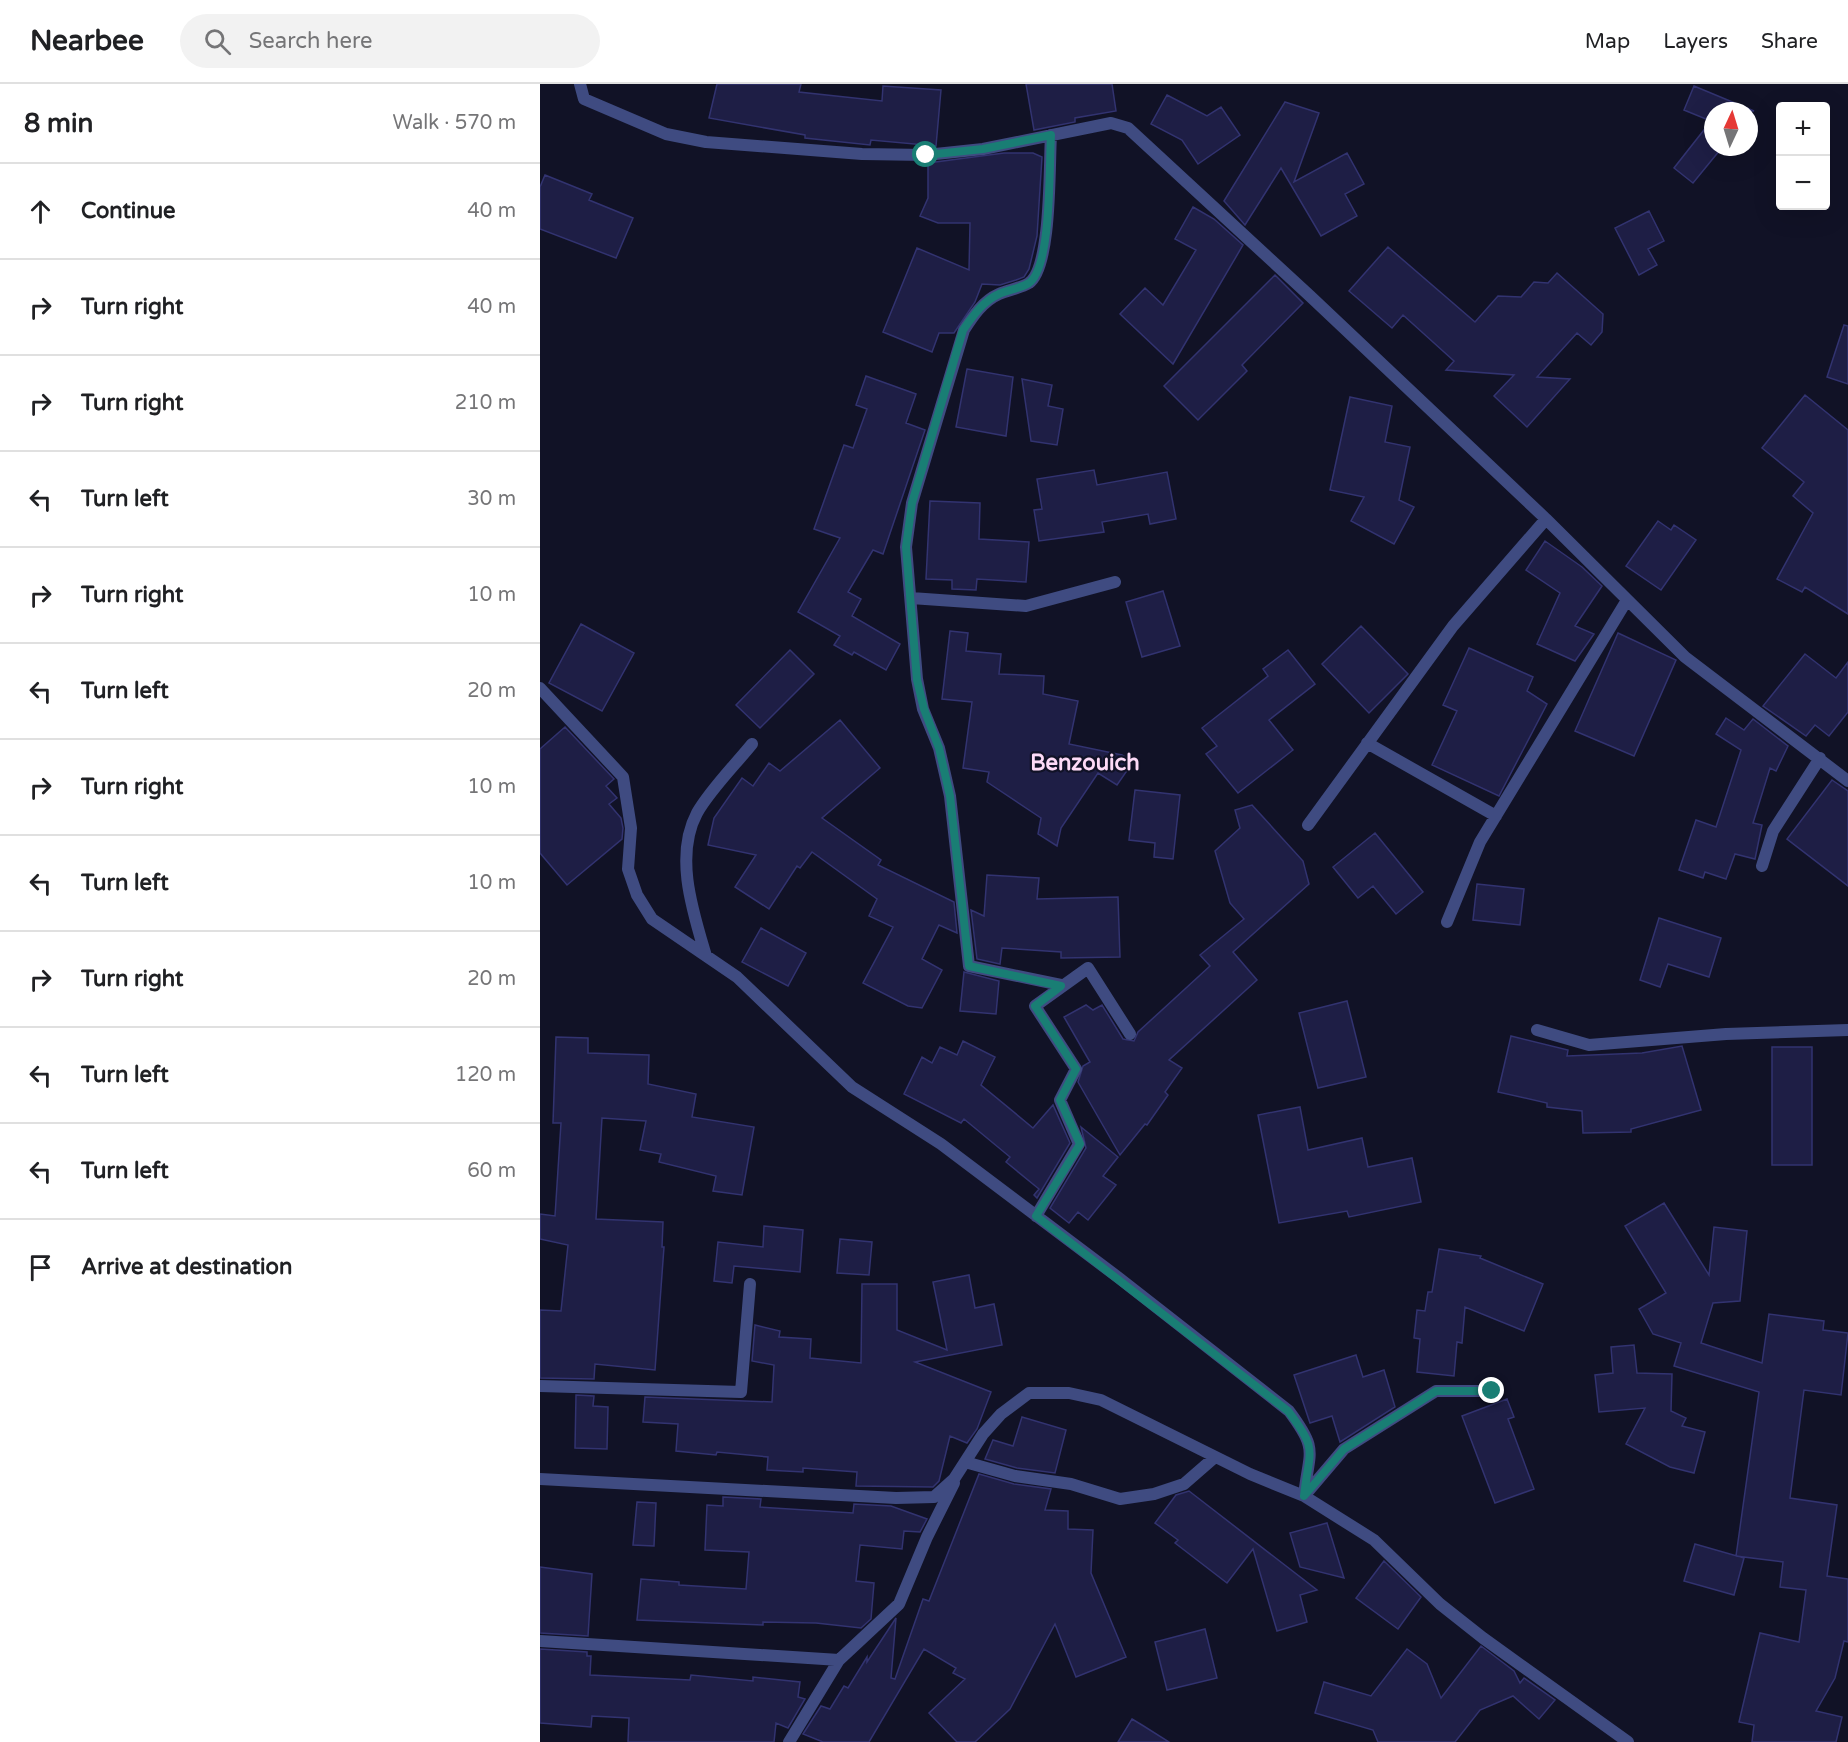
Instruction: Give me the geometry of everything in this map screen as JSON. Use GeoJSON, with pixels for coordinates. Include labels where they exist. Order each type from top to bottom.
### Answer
{"type":"FeatureCollection","features":[{"type":"Feature","properties":{"kind":"street"},"geometry":{"type":"LineString","coordinates":[[580,84],[584,99],[666,134],[706,142],[862,154],[926,155],[983,149],[1111,123],[1128,128],[1546,519],[1685,657],[1848,781]]}},
{"type":"Feature","properties":{"kind":"street"},"geometry":{"type":"LineString","coordinates":[[1051,135],[1046,240],[1041,267],[1030,282],[996,296],[978,310],[963,330],[912,503],[906,547],[917,680],[924,709],[939,748],[950,796],[969,966],[1061,986]]}},
{"type":"Feature","properties":{"kind":"street"},"geometry":{"type":"LineString","coordinates":[[1308,825],[1453,626],[1546,519]]}},
{"type":"Feature","properties":{"kind":"street"},"geometry":{"type":"LineString","coordinates":[[910,598],[1026,606],[1114,582]]}},
{"type":"Feature","properties":{"kind":"street"},"geometry":{"type":"LineString","coordinates":[[1447,922],[1480,842],[1627,600]]}},
{"type":"Feature","properties":{"kind":"street"},"geometry":{"type":"LineString","coordinates":[[540,688],[623,777],[631,828],[628,869],[637,895],[652,920],[737,977],[852,1087],[941,1144],[1288,1411],[1306,1434],[1312,1452],[1304,1496]]}},
{"type":"Feature","properties":{"kind":"street"},"geometry":{"type":"LineString","coordinates":[[1366,743],[1496,816]]}},
{"type":"Feature","properties":{"kind":"street"},"geometry":{"type":"LineString","coordinates":[[706,956],[691,904],[686,843],[697,812],[752,744]]}},
{"type":"Feature","properties":{"kind":"street"},"geometry":{"type":"LineString","coordinates":[[1762,866],[1773,831],[1820,758]]}},
{"type":"Feature","properties":{"kind":"street"},"geometry":{"type":"LineString","coordinates":[[1036,1216],[1080,1144],[1060,1100],[1076,1069],[1035,1006],[1088,968],[1130,1034]]}},
{"type":"Feature","properties":{"kind":"street"},"geometry":{"type":"LineString","coordinates":[[1538,1030],[1589,1045],[1726,1034],[1848,1030]]}},
{"type":"Feature","properties":{"kind":"street"},"geometry":{"type":"LineString","coordinates":[[540,1386],[741,1392],[750,1284]]}},
{"type":"Feature","properties":{"kind":"street"},"geometry":{"type":"LineString","coordinates":[[1304,1496],[1344,1449],[1436,1391],[1492,1391]]}},
{"type":"Feature","properties":{"kind":"street"},"geometry":{"type":"LineString","coordinates":[[540,1479],[934,1497],[954,1479],[983,1434],[1001,1414],[1029,1393],[1070,1393],[1101,1400],[1215,1457],[1304,1496],[1374,1540],[1440,1604],[1483,1638],[1628,1742]]}},
{"type":"Feature","properties":{"kind":"street"},"geometry":{"type":"LineString","coordinates":[[963,1466],[1071,1484],[1120,1499],[1154,1494],[1184,1484],[1215,1457]]}},
{"type":"Feature","properties":{"kind":"street"},"geometry":{"type":"LineString","coordinates":[[789,1742],[838,1660],[899,1604],[927,1537],[963,1466]]}},
{"type":"Feature","properties":{"kind":"street"},"geometry":{"type":"LineString","coordinates":[[540,1641],[838,1660]]}},
{"type":"Feature","properties":{"kind":"building"},"geometry":{"type":"Polygon","coordinates":[[[717,84],[801,84],[799,92],[882,101],[883,86],[941,90],[936,146],[871,140],[870,145],[805,138],[805,135],[709,118],[717,84]]]}},
{"type":"Feature","properties":{"kind":"building"},"geometry":{"type":"Polygon","coordinates":[[[1026,84],[1112,84],[1116,111],[1075,118],[1075,122],[1034,130],[1026,84]]]}},
{"type":"Feature","properties":{"kind":"building"},"geometry":{"type":"Polygon","coordinates":[[[1694,86],[1732,102],[1704,102],[1704,118],[1684,110],[1694,86]]]}},
{"type":"Feature","properties":{"kind":"building"},"geometry":{"type":"Polygon","coordinates":[[[1167,95],[1207,116],[1221,107],[1240,135],[1198,164],[1182,140],[1151,124],[1167,95]]]}},
{"type":"Feature","properties":{"kind":"building"},"geometry":{"type":"Polygon","coordinates":[[[1285,102],[1319,113],[1294,182],[1347,153],[1364,184],[1345,194],[1357,216],[1321,236],[1281,168],[1245,225],[1224,201],[1285,102]]]}},
{"type":"Feature","properties":{"kind":"building"},"geometry":{"type":"Polygon","coordinates":[[[1704,130],[1704,156],[1715,156],[1693,183],[1674,168],[1704,130]]]}},
{"type":"Feature","properties":{"kind":"building"},"geometry":{"type":"Polygon","coordinates":[[[1004,153],[1033,153],[1042,157],[1037,236],[1029,269],[1024,277],[1000,285],[982,284],[975,302],[954,333],[939,333],[932,352],[883,332],[917,248],[969,270],[970,223],[938,223],[920,216],[928,198],[928,163],[1004,153]]]}},
{"type":"Feature","properties":{"kind":"building"},"geometry":{"type":"Polygon","coordinates":[[[545,175],[592,194],[589,200],[633,218],[616,258],[540,229],[540,187],[545,175]]]}},
{"type":"Feature","properties":{"kind":"building"},"geometry":{"type":"Polygon","coordinates":[[[1193,207],[1214,219],[1243,245],[1173,364],[1120,314],[1145,288],[1163,305],[1196,250],[1175,239],[1193,207]]]}},
{"type":"Feature","properties":{"kind":"building"},"geometry":{"type":"Polygon","coordinates":[[[1649,211],[1664,241],[1648,249],[1657,265],[1639,275],[1615,228],[1649,211]]]}},
{"type":"Feature","properties":{"kind":"building"},"geometry":{"type":"Polygon","coordinates":[[[1388,247],[1475,322],[1498,296],[1521,297],[1534,282],[1548,283],[1557,273],[1603,314],[1602,332],[1591,345],[1577,333],[1537,377],[1570,379],[1527,427],[1494,396],[1514,375],[1446,370],[1454,361],[1403,315],[1392,328],[1349,291],[1388,247]]]}},
{"type":"Feature","properties":{"kind":"building"},"geometry":{"type":"Polygon","coordinates":[[[1275,275],[1303,303],[1242,365],[1247,371],[1198,420],[1164,386],[1275,275]]]}},
{"type":"Feature","properties":{"kind":"building"},"geometry":{"type":"Polygon","coordinates":[[[1844,325],[1848,326],[1848,384],[1827,377],[1844,325]]]}},
{"type":"Feature","properties":{"kind":"building"},"geometry":{"type":"Polygon","coordinates":[[[967,369],[1013,377],[1006,436],[956,427],[967,369]]]}},
{"type":"Feature","properties":{"kind":"building"},"geometry":{"type":"Polygon","coordinates":[[[866,376],[916,394],[906,423],[925,430],[883,554],[873,550],[848,592],[861,599],[852,616],[900,644],[886,670],[854,652],[852,655],[834,645],[840,636],[798,612],[840,538],[814,529],[844,445],[853,448],[867,409],[856,405],[866,376]]]}},
{"type":"Feature","properties":{"kind":"building"},"geometry":{"type":"Polygon","coordinates":[[[1022,379],[1052,385],[1048,406],[1063,409],[1057,445],[1031,441],[1022,379]]]}},
{"type":"Feature","properties":{"kind":"building"},"geometry":{"type":"Polygon","coordinates":[[[1805,395],[1848,430],[1848,614],[1805,587],[1802,592],[1777,579],[1813,513],[1793,496],[1804,482],[1762,448],[1805,395]]]}},
{"type":"Feature","properties":{"kind":"building"},"geometry":{"type":"Polygon","coordinates":[[[1350,397],[1392,406],[1385,442],[1410,447],[1399,500],[1414,507],[1394,544],[1351,521],[1364,497],[1330,490],[1350,397]]]}},
{"type":"Feature","properties":{"kind":"building"},"geometry":{"type":"Polygon","coordinates":[[[1094,470],[1097,485],[1167,472],[1176,519],[1150,524],[1148,514],[1102,522],[1104,532],[1039,541],[1034,510],[1042,509],[1037,479],[1094,470]]]}},
{"type":"Feature","properties":{"kind":"building"},"geometry":{"type":"Polygon","coordinates":[[[930,501],[980,503],[979,539],[1029,542],[1026,582],[977,579],[976,590],[952,589],[952,580],[926,579],[930,501]]]}},
{"type":"Feature","properties":{"kind":"building"},"geometry":{"type":"Polygon","coordinates":[[[1658,521],[1671,530],[1674,525],[1696,540],[1661,590],[1626,566],[1658,521]]]}},
{"type":"Feature","properties":{"kind":"building"},"geometry":{"type":"Polygon","coordinates":[[[1545,541],[1582,567],[1602,586],[1575,626],[1594,634],[1575,661],[1537,644],[1560,593],[1526,570],[1545,541]]]}},
{"type":"Feature","properties":{"kind":"building"},"geometry":{"type":"Polygon","coordinates":[[[1163,591],[1180,646],[1142,657],[1126,602],[1163,591]]]}},
{"type":"Feature","properties":{"kind":"building"},"geometry":{"type":"Polygon","coordinates":[[[581,624],[634,653],[602,711],[549,683],[581,624]]]}},
{"type":"Feature","properties":{"kind":"building"},"geometry":{"type":"Polygon","coordinates":[[[1361,626],[1408,674],[1369,713],[1322,664],[1361,626]]]}},
{"type":"Feature","properties":{"kind":"building"},"geometry":{"type":"Polygon","coordinates":[[[950,631],[968,633],[966,651],[1001,654],[999,674],[1044,676],[1043,694],[1078,701],[1069,744],[1122,755],[1133,762],[1117,785],[1098,773],[1061,828],[1057,846],[1038,834],[1041,818],[987,782],[989,772],[963,768],[972,702],[942,699],[950,631]]]}},
{"type":"Feature","properties":{"kind":"building"},"geometry":{"type":"Polygon","coordinates":[[[1618,633],[1676,660],[1634,756],[1575,731],[1618,633]]]}},
{"type":"Feature","properties":{"kind":"building"},"geometry":{"type":"Polygon","coordinates":[[[1469,648],[1533,677],[1527,691],[1547,704],[1499,796],[1432,765],[1457,711],[1443,705],[1469,648]]]}},
{"type":"Feature","properties":{"kind":"building"},"geometry":{"type":"Polygon","coordinates":[[[790,650],[814,674],[760,728],[736,705],[790,650]]]}},
{"type":"Feature","properties":{"kind":"building"},"geometry":{"type":"Polygon","coordinates":[[[1288,650],[1315,684],[1269,720],[1293,750],[1238,793],[1206,754],[1217,746],[1202,728],[1268,676],[1263,669],[1288,650]]]}},
{"type":"Feature","properties":{"kind":"building"},"geometry":{"type":"Polygon","coordinates":[[[1805,654],[1836,678],[1848,662],[1848,712],[1829,736],[1815,725],[1806,736],[1763,706],[1805,654]]]}},
{"type":"Feature","properties":{"kind":"building"},"geometry":{"type":"Polygon","coordinates":[[[1726,718],[1744,730],[1753,719],[1788,746],[1776,771],[1770,768],[1753,823],[1762,825],[1755,859],[1735,854],[1726,879],[1705,872],[1703,878],[1679,870],[1696,820],[1716,827],[1741,750],[1716,734],[1726,718]]]}},
{"type":"Feature","properties":{"kind":"building"},"geometry":{"type":"Polygon","coordinates":[[[840,720],[880,768],[822,818],[881,860],[878,865],[954,902],[957,933],[939,925],[922,959],[942,970],[922,1008],[908,1006],[863,983],[893,927],[869,916],[877,899],[812,852],[800,868],[797,866],[769,909],[735,887],[756,855],[708,845],[714,818],[742,778],[753,786],[769,763],[780,771],[840,720]]]}},
{"type":"Feature","properties":{"kind":"building"},"geometry":{"type":"Polygon","coordinates":[[[565,727],[614,779],[606,786],[617,798],[609,804],[621,818],[623,828],[622,839],[567,885],[540,853],[540,749],[565,727]]]}},
{"type":"Feature","properties":{"kind":"building"},"geometry":{"type":"Polygon","coordinates":[[[1832,780],[1848,791],[1848,886],[1787,839],[1832,780]]]}},
{"type":"Feature","properties":{"kind":"building"},"geometry":{"type":"Polygon","coordinates":[[[1135,790],[1180,795],[1173,859],[1154,857],[1155,843],[1129,840],[1135,790]]]}},
{"type":"Feature","properties":{"kind":"building"},"geometry":{"type":"Polygon","coordinates":[[[1252,805],[1303,861],[1309,884],[1233,952],[1257,980],[1169,1060],[1182,1068],[1165,1092],[1168,1095],[1147,1125],[1145,1124],[1120,1155],[1078,1082],[1083,1066],[1090,1062],[1064,1017],[1086,1005],[1093,1010],[1102,1005],[1123,1039],[1134,1041],[1138,1032],[1210,966],[1200,955],[1244,919],[1230,903],[1215,851],[1240,828],[1235,810],[1252,805]]]}},
{"type":"Feature","properties":{"kind":"building"},"geometry":{"type":"Polygon","coordinates":[[[1375,833],[1423,892],[1396,914],[1373,886],[1358,898],[1333,867],[1375,833]]]}},
{"type":"Feature","properties":{"kind":"building"},"geometry":{"type":"Polygon","coordinates":[[[987,875],[1039,878],[1037,899],[1118,897],[1120,957],[1061,958],[1061,952],[1002,948],[1000,964],[977,959],[971,910],[984,916],[987,875]]]}},
{"type":"Feature","properties":{"kind":"building"},"geometry":{"type":"Polygon","coordinates":[[[1477,884],[1524,889],[1520,925],[1473,920],[1477,884]]]}},
{"type":"Feature","properties":{"kind":"building"},"geometry":{"type":"Polygon","coordinates":[[[1659,918],[1721,938],[1709,977],[1668,964],[1660,987],[1640,980],[1659,918]]]}},
{"type":"Feature","properties":{"kind":"building"},"geometry":{"type":"Polygon","coordinates":[[[761,928],[806,953],[788,986],[742,962],[761,928]]]}},
{"type":"Feature","properties":{"kind":"building"},"geometry":{"type":"Polygon","coordinates":[[[964,972],[999,981],[996,1014],[960,1011],[964,972]]]}},
{"type":"Feature","properties":{"kind":"building"},"geometry":{"type":"Polygon","coordinates":[[[1347,1001],[1366,1077],[1318,1088],[1299,1013],[1347,1001]]]}},
{"type":"Feature","properties":{"kind":"building"},"geometry":{"type":"Polygon","coordinates":[[[1511,1036],[1568,1050],[1567,1056],[1642,1053],[1682,1046],[1701,1110],[1631,1129],[1631,1132],[1583,1133],[1582,1111],[1547,1107],[1547,1103],[1498,1092],[1511,1036]]]}},
{"type":"Feature","properties":{"kind":"building"},"geometry":{"type":"Polygon","coordinates":[[[556,1037],[588,1038],[588,1053],[649,1055],[648,1084],[696,1094],[692,1117],[754,1127],[742,1195],[713,1191],[716,1176],[659,1162],[661,1154],[640,1150],[646,1121],[602,1118],[596,1219],[663,1222],[662,1247],[664,1247],[655,1370],[595,1364],[594,1379],[540,1378],[540,1310],[561,1311],[568,1245],[540,1239],[540,1214],[555,1216],[561,1123],[553,1123],[556,1037]]]}},
{"type":"Feature","properties":{"kind":"building"},"geometry":{"type":"Polygon","coordinates":[[[963,1041],[995,1057],[981,1085],[1033,1128],[1053,1105],[1070,1143],[1037,1198],[1034,1195],[1039,1189],[1006,1162],[1010,1157],[964,1119],[961,1123],[904,1094],[922,1057],[932,1063],[940,1047],[957,1055],[963,1041]]]}},
{"type":"Feature","properties":{"kind":"building"},"geometry":{"type":"Polygon","coordinates":[[[1772,1047],[1812,1047],[1812,1165],[1772,1165],[1772,1047]]]}},
{"type":"Feature","properties":{"kind":"building"},"geometry":{"type":"Polygon","coordinates":[[[1300,1107],[1308,1150],[1362,1138],[1368,1167],[1412,1158],[1421,1202],[1349,1217],[1347,1211],[1279,1223],[1258,1115],[1300,1107]]]}},
{"type":"Feature","properties":{"kind":"building"},"geometry":{"type":"Polygon","coordinates":[[[1081,1127],[1118,1157],[1103,1176],[1116,1185],[1088,1220],[1078,1212],[1069,1223],[1050,1208],[1086,1148],[1081,1127]]]}},
{"type":"Feature","properties":{"kind":"building"},"geometry":{"type":"Polygon","coordinates":[[[1664,1203],[1709,1275],[1714,1227],[1747,1231],[1740,1301],[1713,1303],[1701,1343],[1762,1363],[1769,1314],[1824,1321],[1823,1330],[1848,1333],[1841,1395],[1804,1390],[1790,1498],[1837,1505],[1827,1576],[1848,1579],[1848,1642],[1844,1641],[1835,1678],[1816,1711],[1842,1717],[1836,1742],[1752,1742],[1754,1725],[1739,1722],[1760,1633],[1799,1642],[1806,1590],[1780,1587],[1783,1562],[1736,1556],[1759,1392],[1674,1366],[1681,1343],[1653,1334],[1639,1309],[1666,1293],[1625,1226],[1664,1203]]]}},
{"type":"Feature","properties":{"kind":"building"},"geometry":{"type":"Polygon","coordinates":[[[764,1226],[803,1230],[800,1272],[734,1266],[732,1283],[714,1281],[718,1242],[763,1247],[764,1226]]]}},
{"type":"Feature","properties":{"kind":"building"},"geometry":{"type":"Polygon","coordinates":[[[840,1239],[872,1242],[869,1275],[837,1273],[840,1239]]]}},
{"type":"Feature","properties":{"kind":"building"},"geometry":{"type":"Polygon","coordinates":[[[1439,1249],[1481,1256],[1480,1258],[1543,1284],[1524,1331],[1465,1307],[1462,1343],[1457,1342],[1454,1376],[1417,1372],[1420,1339],[1414,1338],[1417,1310],[1425,1311],[1428,1292],[1432,1292],[1439,1249]]]}},
{"type":"Feature","properties":{"kind":"building"},"geometry":{"type":"Polygon","coordinates":[[[969,1275],[975,1308],[994,1304],[1002,1345],[915,1362],[991,1392],[977,1429],[967,1443],[950,1436],[939,1481],[933,1487],[856,1486],[857,1472],[803,1468],[803,1472],[767,1470],[768,1457],[676,1451],[678,1424],[643,1422],[645,1397],[772,1402],[774,1365],[752,1361],[755,1325],[780,1331],[779,1337],[811,1339],[810,1358],[861,1363],[862,1284],[897,1284],[897,1330],[947,1350],[933,1282],[969,1275]]]}},
{"type":"Feature","properties":{"kind":"building"},"geometry":{"type":"Polygon","coordinates":[[[1634,1345],[1637,1373],[1672,1374],[1671,1411],[1686,1418],[1682,1426],[1705,1432],[1694,1473],[1670,1467],[1626,1444],[1645,1408],[1599,1412],[1595,1375],[1613,1373],[1611,1347],[1634,1345]]]}},
{"type":"Feature","properties":{"kind":"building"},"geometry":{"type":"Polygon","coordinates":[[[1356,1355],[1363,1377],[1384,1370],[1395,1407],[1340,1442],[1332,1416],[1310,1423],[1294,1375],[1356,1355]]]}},
{"type":"Feature","properties":{"kind":"building"},"geometry":{"type":"Polygon","coordinates":[[[576,1395],[594,1396],[593,1406],[608,1407],[607,1449],[575,1448],[576,1395]]]}},
{"type":"Feature","properties":{"kind":"building"},"geometry":{"type":"Polygon","coordinates":[[[1507,1399],[1514,1417],[1508,1419],[1534,1489],[1495,1503],[1462,1416],[1507,1399]]]}},
{"type":"Feature","properties":{"kind":"building"},"geometry":{"type":"Polygon","coordinates":[[[1022,1417],[1066,1430],[1055,1473],[1017,1468],[985,1459],[993,1440],[1013,1446],[1022,1417]]]}},
{"type":"Feature","properties":{"kind":"building"},"geometry":{"type":"Polygon","coordinates":[[[979,1474],[1014,1484],[1051,1489],[1045,1510],[1068,1511],[1068,1529],[1093,1530],[1091,1573],[1126,1657],[1076,1677],[1055,1624],[1010,1709],[975,1742],[957,1742],[929,1713],[965,1679],[953,1673],[956,1668],[924,1649],[869,1742],[823,1742],[803,1734],[821,1706],[830,1709],[844,1686],[848,1688],[867,1657],[867,1662],[896,1618],[891,1678],[895,1679],[923,1599],[929,1601],[979,1474]]]}},
{"type":"Feature","properties":{"kind":"building"},"geometry":{"type":"Polygon","coordinates":[[[1189,1491],[1317,1590],[1300,1595],[1307,1622],[1277,1631],[1253,1549],[1227,1583],[1175,1543],[1178,1540],[1155,1523],[1176,1495],[1189,1491]]]}},
{"type":"Feature","properties":{"kind":"building"},"geometry":{"type":"Polygon","coordinates":[[[723,1497],[761,1499],[760,1507],[853,1513],[854,1504],[891,1506],[927,1519],[920,1532],[904,1531],[902,1549],[860,1545],[856,1581],[874,1583],[871,1619],[861,1628],[816,1623],[763,1622],[763,1625],[637,1620],[641,1579],[679,1582],[679,1585],[746,1589],[749,1552],[705,1550],[707,1505],[723,1506],[723,1497]]]}},
{"type":"Feature","properties":{"kind":"building"},"geometry":{"type":"Polygon","coordinates":[[[637,1502],[656,1503],[654,1546],[633,1545],[637,1502]]]}},
{"type":"Feature","properties":{"kind":"building"},"geometry":{"type":"Polygon","coordinates":[[[1327,1523],[1344,1578],[1300,1567],[1290,1533],[1327,1523]]]}},
{"type":"Feature","properties":{"kind":"building"},"geometry":{"type":"Polygon","coordinates":[[[1695,1544],[1744,1558],[1734,1595],[1684,1581],[1695,1544]]]}},
{"type":"Feature","properties":{"kind":"building"},"geometry":{"type":"Polygon","coordinates":[[[1384,1561],[1421,1597],[1398,1629],[1356,1598],[1384,1561]]]}},
{"type":"Feature","properties":{"kind":"building"},"geometry":{"type":"Polygon","coordinates":[[[540,1567],[592,1574],[588,1636],[540,1633],[540,1567]]]}},
{"type":"Feature","properties":{"kind":"building"},"geometry":{"type":"Polygon","coordinates":[[[1205,1629],[1217,1678],[1167,1690],[1155,1642],[1205,1629]]]}},
{"type":"Feature","properties":{"kind":"building"},"geometry":{"type":"Polygon","coordinates":[[[1481,1646],[1514,1671],[1520,1683],[1524,1678],[1555,1700],[1539,1719],[1513,1696],[1480,1710],[1455,1742],[1378,1742],[1373,1730],[1315,1713],[1324,1682],[1371,1696],[1407,1649],[1427,1664],[1441,1698],[1481,1646]]]}},
{"type":"Feature","properties":{"kind":"building"},"geometry":{"type":"Polygon","coordinates":[[[540,1649],[587,1652],[587,1656],[591,1656],[590,1675],[690,1680],[691,1675],[753,1681],[753,1677],[800,1682],[798,1697],[805,1699],[788,1728],[776,1723],[774,1742],[628,1742],[629,1718],[592,1716],[591,1727],[540,1723],[540,1649]]]}},
{"type":"Feature","properties":{"kind":"building"},"geometry":{"type":"Polygon","coordinates":[[[1132,1719],[1142,1725],[1169,1742],[1118,1742],[1132,1719]]]}},
{"type":"Feature","properties":{"kind":"district","name":"Benzouich"},"geometry":{"type":"Point","coordinates":[1085,762]}},
{"type":"Feature","properties":{"kind":"route"},"geometry":{"type":"LineString","coordinates":[[926,155],[983,149],[1051,135],[1046,240],[1041,267],[1030,282],[996,296],[978,310],[963,330],[912,503],[906,547],[917,680],[924,709],[939,748],[950,796],[969,966],[1061,986],[1035,1006],[1076,1069],[1060,1100],[1080,1144],[1036,1216],[1288,1411],[1306,1434],[1312,1452],[1304,1496],[1344,1449],[1436,1391],[1458,1389],[1492,1391]]}}]}
